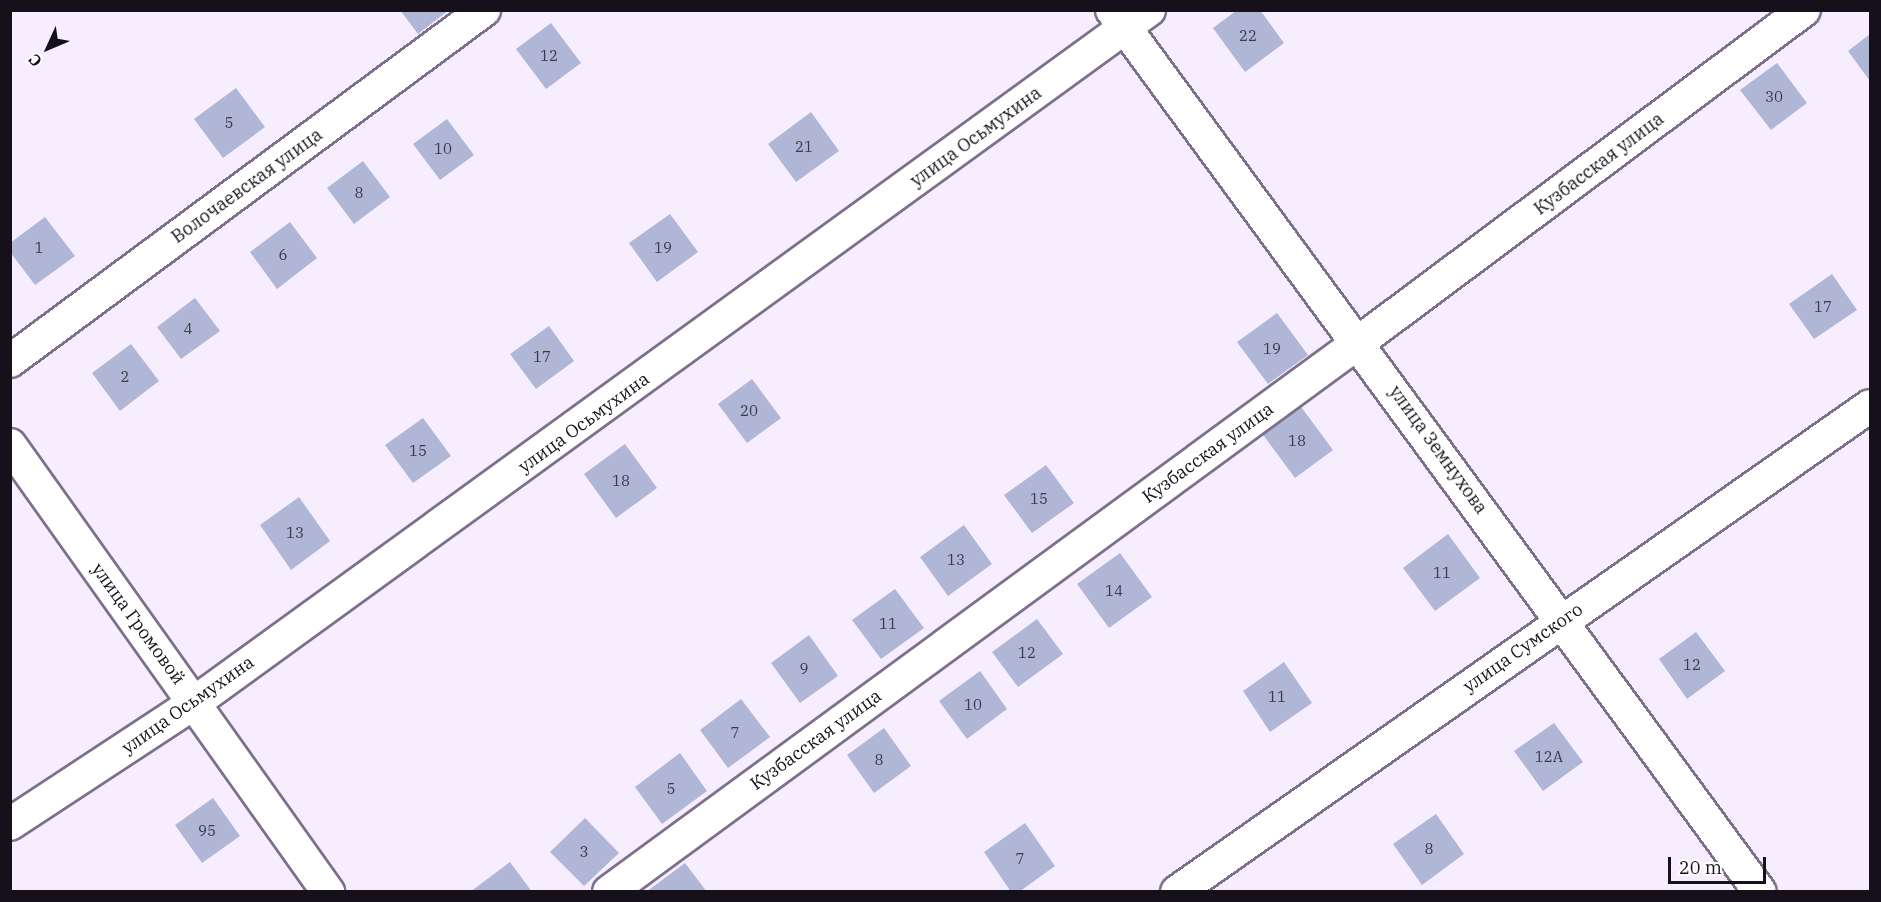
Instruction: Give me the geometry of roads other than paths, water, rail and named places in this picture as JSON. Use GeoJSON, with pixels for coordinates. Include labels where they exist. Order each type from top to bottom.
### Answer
{"type":"FeatureCollection","features":[{"type":"Feature","properties":{"kind":"street","name":"Волочаевская улица"},"geometry":{"type":"LineString","coordinates":[[10,361],[484,10]]}},
{"type":"Feature","properties":{"kind":"street","name":"Кузбасская улица"},"geometry":{"type":"LineString","coordinates":[[609,891],[1359,342],[1804,10]]}},
{"type":"Feature","properties":{"kind":"street","name":"улица Земнухова"},"geometry":{"type":"LineString","coordinates":[[1129,16],[1359,342],[1760,891]]}},
{"type":"Feature","properties":{"kind":"street","name":"улица Осьмухина"},"geometry":{"type":"LineString","coordinates":[[10,824],[194,702],[1129,16]]}},
{"type":"Feature","properties":{"kind":"street","name":"улица Сумского"},"geometry":{"type":"LineString","coordinates":[[1177,891],[1870,406]]}},
{"type":"Feature","properties":{"kind":"street","name":"улица Громовой"},"geometry":{"type":"LineString","coordinates":[[10,445],[328,891]]}}]}
